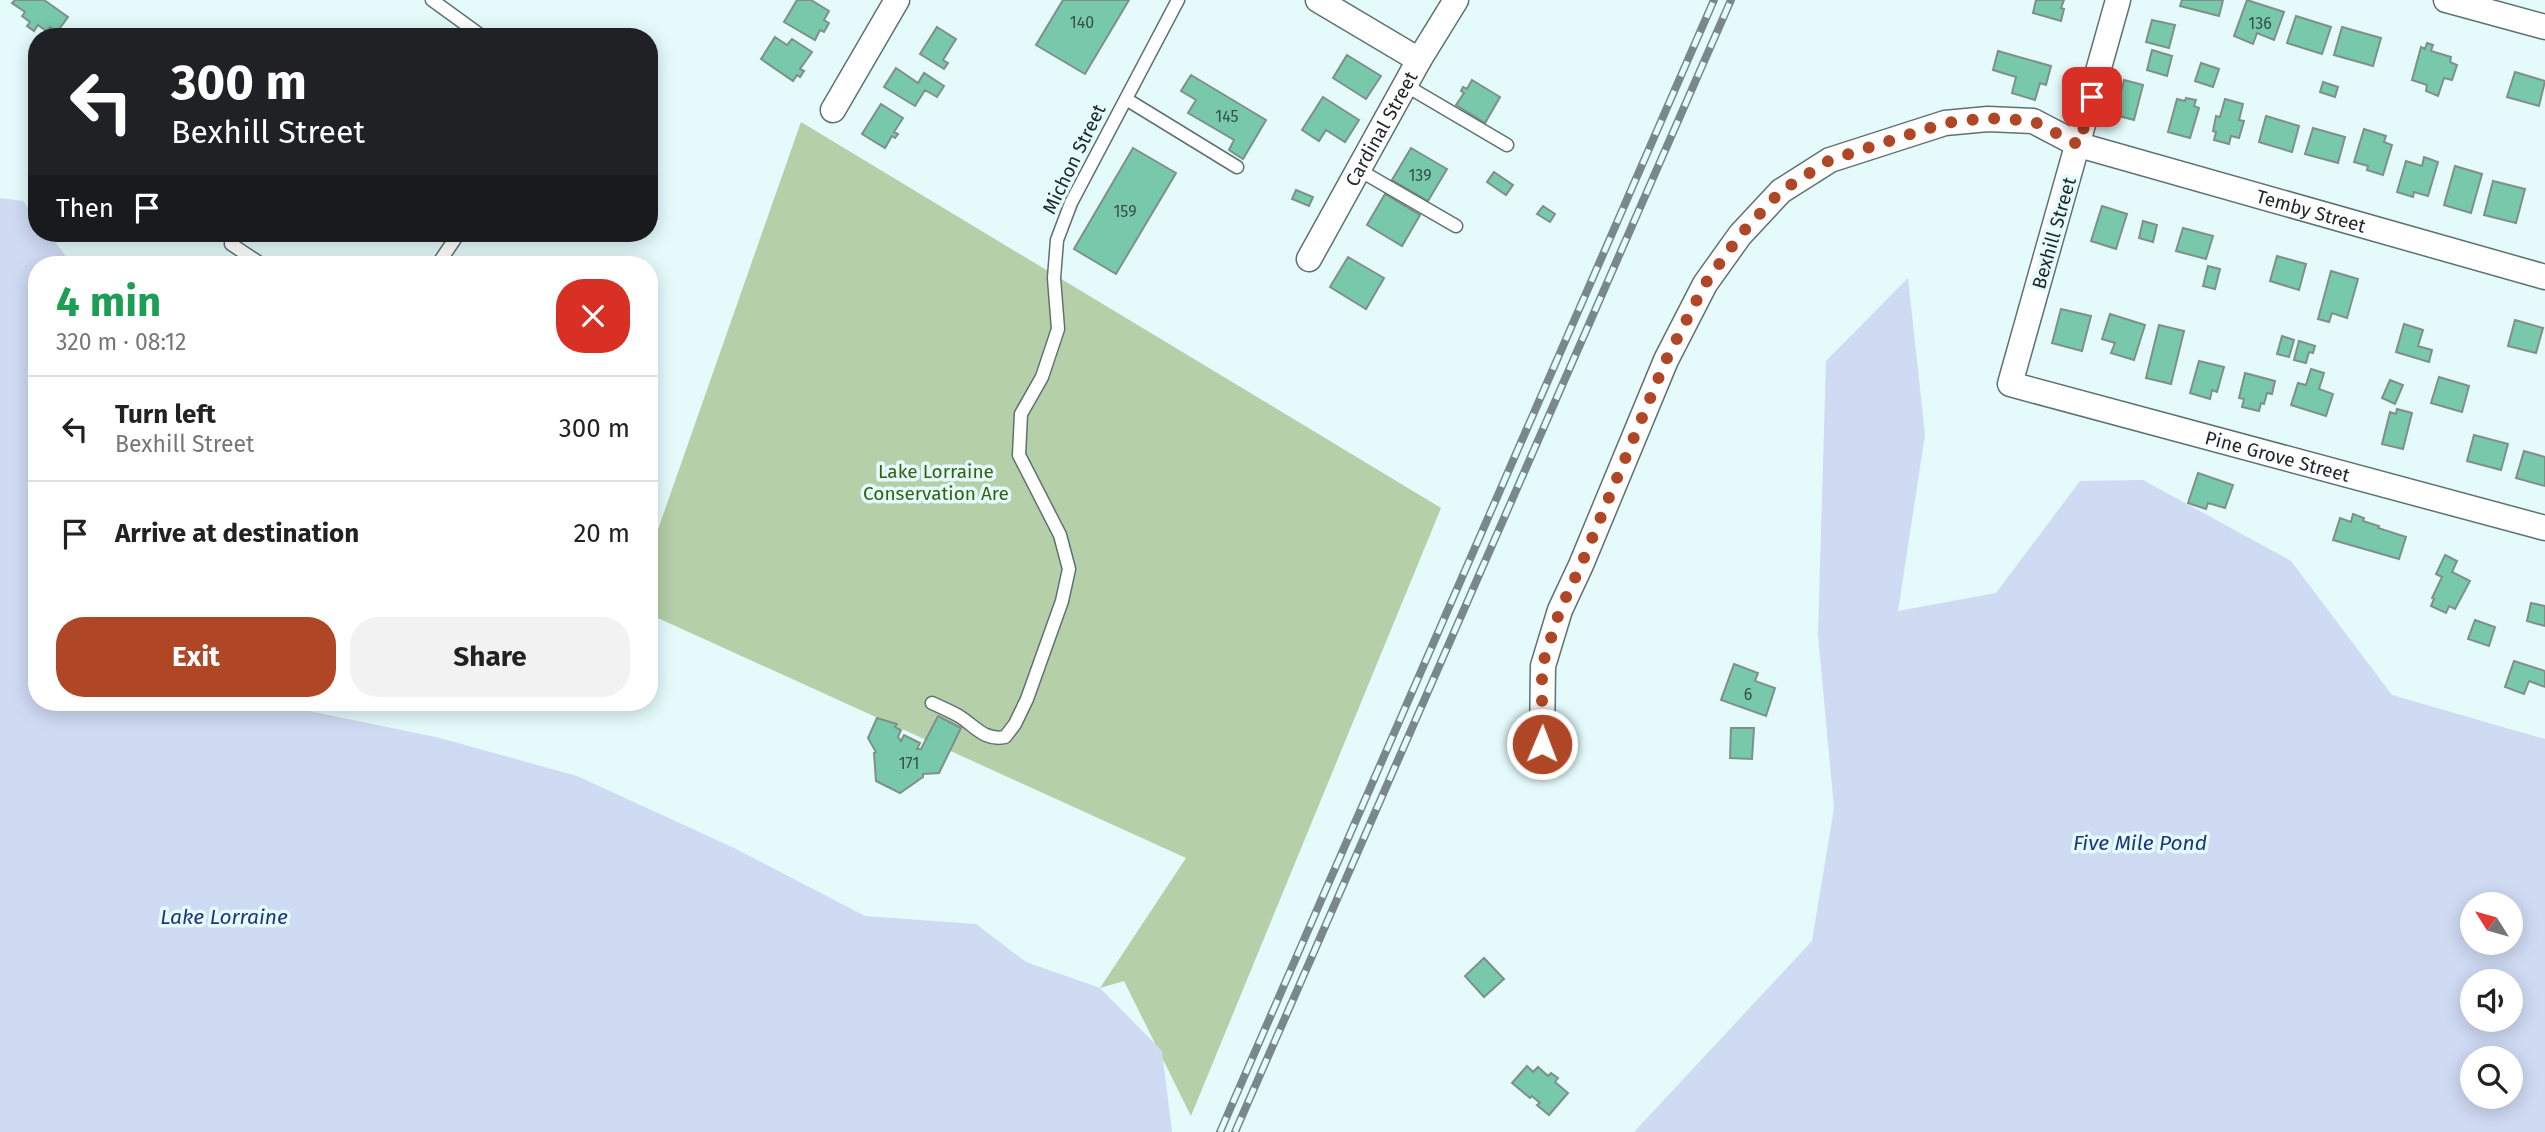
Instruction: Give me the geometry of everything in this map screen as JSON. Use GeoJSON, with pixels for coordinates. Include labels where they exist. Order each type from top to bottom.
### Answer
{"type":"FeatureCollection","features":[{"type":"Feature","properties":{"kind":"street"},"geometry":{"type":"LineString","coordinates":[[833,110],[897,0]]}},
{"type":"Feature","properties":{"kind":"street"},"geometry":{"type":"LineString","coordinates":[[1318,0],[1419,60]]}},
{"type":"Feature","properties":{"kind":"street","name":"Cardinal Street"},"geometry":{"type":"LineString","coordinates":[[1310,259],[1419,60],[1456,0]]}},
{"type":"Feature","properties":{"kind":"street","name":"Bexhill Street"},"geometry":{"type":"LineString","coordinates":[[2010,384],[2118,0]]}},
{"type":"Feature","properties":{"kind":"street"},"geometry":{"type":"LineString","coordinates":[[2446,0],[2545,27]]}},
{"type":"Feature","properties":{"kind":"street","name":"Temby Street"},"geometry":{"type":"LineString","coordinates":[[1542,744],[1542,666],[1560,610],[1666,360],[1705,284],[1740,235],[1781,191],[1830,160],[1945,123],[1988,118],[2033,121],[2079,145],[2545,277]]}},
{"type":"Feature","properties":{"kind":"street","name":"Pine Grove Street"},"geometry":{"type":"LineString","coordinates":[[2010,384],[2545,528]]}},
{"type":"Feature","properties":{"kind":"lane"},"geometry":{"type":"LineString","coordinates":[[432,0],[471,28]]}},
{"type":"Feature","properties":{"kind":"lane","name":"Michon Street"},"geometry":{"type":"LineString","coordinates":[[932,703],[994,739],[1005,737],[1015,724],[1027,699],[1059,611],[1069,569],[1060,535],[1019,455],[1021,414],[1042,377],[1058,329],[1054,278],[1057,240],[1071,203],[1178,0]]}},
{"type":"Feature","properties":{"kind":"lane"},"geometry":{"type":"LineString","coordinates":[[1405,85],[1507,145]]}},
{"type":"Feature","properties":{"kind":"lane"},"geometry":{"type":"LineString","coordinates":[[1126,99],[1237,167]]}},
{"type":"Feature","properties":{"kind":"lane"},"geometry":{"type":"LineString","coordinates":[[1359,170],[1456,226]]}},
{"type":"Feature","properties":{"kind":"lane"},"geometry":{"type":"LineString","coordinates":[[232,242],[231,244],[249,256]]}},
{"type":"Feature","properties":{"kind":"green space","name":"Lake Lorraine Conservation Are"},"geometry":{"type":"Polygon","coordinates":[[[801,122],[1441,508],[1191,1116],[1124,981],[1100,988],[1186,858],[658,618],[658,529],[801,122]]]}},
{"type":"Feature","properties":{"kind":"water","name":"Lake Lorraine"},"geometry":{"type":"Polygon","coordinates":[[[0,198],[23,201],[28,207],[28,242],[55,242],[66,256],[28,256],[28,711],[309,711],[440,738],[577,776],[734,848],[865,916],[976,924],[1026,962],[1100,988],[1162,1051],[1172,1132],[0,1132],[0,198]]]}},
{"type":"Feature","properties":{"kind":"water","name":"Five Mile Pond"},"geometry":{"type":"Polygon","coordinates":[[[1908,278],[1925,435],[1898,611],[1996,593],[2080,481],[2143,480],[2291,561],[2392,695],[2545,739],[2545,1132],[1634,1132],[1812,941],[1834,808],[1818,635],[1826,361],[1908,278]]]}},
{"type":"Feature","properties":{"kind":"building"},"geometry":{"type":"Polygon","coordinates":[[[15,0],[44,0],[68,17],[60,28],[42,28],[38,25],[36,28],[30,28],[27,26],[30,22],[22,16],[25,12],[12,3],[15,0]]]}},
{"type":"Feature","properties":{"kind":"building"},"geometry":{"type":"Polygon","coordinates":[[[797,0],[811,0],[829,11],[824,20],[829,23],[824,32],[820,30],[815,40],[784,22],[797,0]]]}},
{"type":"Feature","properties":{"kind":"building"},"geometry":{"type":"Polygon","coordinates":[[[1063,0],[1129,0],[1085,74],[1036,45],[1063,0]]]}},
{"type":"Feature","properties":{"kind":"building"},"geometry":{"type":"Polygon","coordinates":[[[2036,0],[2064,0],[2061,21],[2033,13],[2036,0]]]}},
{"type":"Feature","properties":{"kind":"building"},"geometry":{"type":"Polygon","coordinates":[[[2182,0],[2223,0],[2219,16],[2180,6],[2182,0]]]}},
{"type":"Feature","properties":{"kind":"building"},"geometry":{"type":"Polygon","coordinates":[[[2247,0],[2284,12],[2274,40],[2257,33],[2253,44],[2234,36],[2247,0]]]}},
{"type":"Feature","properties":{"kind":"building"},"geometry":{"type":"Polygon","coordinates":[[[2296,16],[2331,27],[2322,54],[2287,43],[2296,16]]]}},
{"type":"Feature","properties":{"kind":"building"},"geometry":{"type":"Polygon","coordinates":[[[2152,20],[2175,25],[2169,48],[2146,42],[2152,20]]]}},
{"type":"Feature","properties":{"kind":"building"},"geometry":{"type":"Polygon","coordinates":[[[937,27],[956,39],[943,60],[948,63],[944,69],[920,54],[937,27]]]}},
{"type":"Feature","properties":{"kind":"building"},"geometry":{"type":"Polygon","coordinates":[[[2342,27],[2381,38],[2373,66],[2334,55],[2342,27]]]}},
{"type":"Feature","properties":{"kind":"building"},"geometry":{"type":"Polygon","coordinates":[[[775,37],[787,45],[792,39],[812,52],[800,69],[804,71],[793,81],[761,59],[775,37]]]}},
{"type":"Feature","properties":{"kind":"building"},"geometry":{"type":"Polygon","coordinates":[[[2427,43],[2433,45],[2431,51],[2451,57],[2450,62],[2457,65],[2452,80],[2444,78],[2438,96],[2426,91],[2427,85],[2412,80],[2421,47],[2425,49],[2427,43]]]}},
{"type":"Feature","properties":{"kind":"building"},"geometry":{"type":"Polygon","coordinates":[[[2152,50],[2172,56],[2167,76],[2147,70],[2152,50]]]}},
{"type":"Feature","properties":{"kind":"building"},"geometry":{"type":"Polygon","coordinates":[[[1998,51],[2051,66],[2046,85],[2040,83],[2035,100],[2012,93],[2016,77],[1993,70],[1998,51]]]}},
{"type":"Feature","properties":{"kind":"building"},"geometry":{"type":"Polygon","coordinates":[[[1347,55],[1381,76],[1366,99],[1333,78],[1347,55]]]}},
{"type":"Feature","properties":{"kind":"building"},"geometry":{"type":"Polygon","coordinates":[[[2201,63],[2219,69],[2213,87],[2195,81],[2201,63]]]}},
{"type":"Feature","properties":{"kind":"building"},"geometry":{"type":"Polygon","coordinates":[[[896,68],[918,83],[924,73],[944,86],[937,97],[925,90],[915,106],[884,87],[896,68]]]}},
{"type":"Feature","properties":{"kind":"building"},"geometry":{"type":"Polygon","coordinates":[[[2515,72],[2545,81],[2539,106],[2507,97],[2515,72]]]}},
{"type":"Feature","properties":{"kind":"building"},"geometry":{"type":"Polygon","coordinates":[[[1191,75],[1266,120],[1243,159],[1229,150],[1234,140],[1188,113],[1196,100],[1181,91],[1191,75]]]}},
{"type":"Feature","properties":{"kind":"building"},"geometry":{"type":"Polygon","coordinates":[[[1472,80],[1500,97],[1485,123],[1456,105],[1464,93],[1461,91],[1463,87],[1467,89],[1472,80]]]}},
{"type":"Feature","properties":{"kind":"building"},"geometry":{"type":"Polygon","coordinates":[[[2124,80],[2143,85],[2134,120],[2115,115],[2124,80]]]}},
{"type":"Feature","properties":{"kind":"building"},"geometry":{"type":"Polygon","coordinates":[[[2323,82],[2338,87],[2335,97],[2320,92],[2323,82]]]}},
{"type":"Feature","properties":{"kind":"building"},"geometry":{"type":"Polygon","coordinates":[[[1323,97],[1359,120],[1345,142],[1326,130],[1319,141],[1302,130],[1323,97]]]}},
{"type":"Feature","properties":{"kind":"building"},"geometry":{"type":"Polygon","coordinates":[[[2186,98],[2196,100],[2194,106],[2199,108],[2190,138],[2168,132],[2177,99],[2185,101],[2186,98]]]}},
{"type":"Feature","properties":{"kind":"building"},"geometry":{"type":"Polygon","coordinates":[[[2225,99],[2243,104],[2239,120],[2244,121],[2239,138],[2231,136],[2229,144],[2214,140],[2216,132],[2213,131],[2216,116],[2220,117],[2225,99]]]}},
{"type":"Feature","properties":{"kind":"building"},"geometry":{"type":"Polygon","coordinates":[[[881,104],[903,118],[894,132],[898,134],[895,138],[892,136],[885,148],[862,134],[881,104]]]}},
{"type":"Feature","properties":{"kind":"building"},"geometry":{"type":"Polygon","coordinates":[[[2266,116],[2299,126],[2292,152],[2259,142],[2266,116]]]}},
{"type":"Feature","properties":{"kind":"building"},"geometry":{"type":"Polygon","coordinates":[[[2313,128],[2345,137],[2338,163],[2305,154],[2313,128]]]}},
{"type":"Feature","properties":{"kind":"building"},"geometry":{"type":"Polygon","coordinates":[[[2364,129],[2386,136],[2384,142],[2392,145],[2383,175],[2354,162],[2364,129]]]}},
{"type":"Feature","properties":{"kind":"building"},"geometry":{"type":"Polygon","coordinates":[[[1133,148],[1176,173],[1116,274],[1074,249],[1133,148]]]}},
{"type":"Feature","properties":{"kind":"building"},"geometry":{"type":"Polygon","coordinates":[[[1411,148],[1447,169],[1428,201],[1392,180],[1411,148]]]}},
{"type":"Feature","properties":{"kind":"building"},"geometry":{"type":"Polygon","coordinates":[[[2424,157],[2438,162],[2428,196],[2414,192],[2413,197],[2397,192],[2406,161],[2422,166],[2424,157]]]}},
{"type":"Feature","properties":{"kind":"building"},"geometry":{"type":"Polygon","coordinates":[[[2455,166],[2482,174],[2471,213],[2444,205],[2455,166]]]}},
{"type":"Feature","properties":{"kind":"building"},"geometry":{"type":"Polygon","coordinates":[[[1494,172],[1513,185],[1506,195],[1487,182],[1494,172]]]}},
{"type":"Feature","properties":{"kind":"building"},"geometry":{"type":"Polygon","coordinates":[[[2493,181],[2525,189],[2516,223],[2484,215],[2493,181]]]}},
{"type":"Feature","properties":{"kind":"building"},"geometry":{"type":"Polygon","coordinates":[[[1296,190],[1313,197],[1309,206],[1292,199],[1296,190]]]}},
{"type":"Feature","properties":{"kind":"building"},"geometry":{"type":"Polygon","coordinates":[[[1385,194],[1420,215],[1402,246],[1367,225],[1385,194]]]}},
{"type":"Feature","properties":{"kind":"building"},"geometry":{"type":"Polygon","coordinates":[[[1543,206],[1555,214],[1550,222],[1537,214],[1543,206]]]}},
{"type":"Feature","properties":{"kind":"building"},"geometry":{"type":"Polygon","coordinates":[[[2102,206],[2127,214],[2116,249],[2091,241],[2102,206]]]}},
{"type":"Feature","properties":{"kind":"building"},"geometry":{"type":"Polygon","coordinates":[[[2143,221],[2157,225],[2153,242],[2139,238],[2143,221]]]}},
{"type":"Feature","properties":{"kind":"building"},"geometry":{"type":"Polygon","coordinates":[[[2183,228],[2213,236],[2206,259],[2176,251],[2183,228]]]}},
{"type":"Feature","properties":{"kind":"building"},"geometry":{"type":"Polygon","coordinates":[[[2277,256],[2306,264],[2299,290],[2270,281],[2277,256]]]}},
{"type":"Feature","properties":{"kind":"building"},"geometry":{"type":"Polygon","coordinates":[[[1348,257],[1384,278],[1366,309],[1330,287],[1348,257]]]}},
{"type":"Feature","properties":{"kind":"building"},"geometry":{"type":"Polygon","coordinates":[[[2208,266],[2220,269],[2215,289],[2203,286],[2208,266]]]}},
{"type":"Feature","properties":{"kind":"building"},"geometry":{"type":"Polygon","coordinates":[[[2331,271],[2358,279],[2347,318],[2332,313],[2329,322],[2318,319],[2331,271]]]}},
{"type":"Feature","properties":{"kind":"building"},"geometry":{"type":"Polygon","coordinates":[[[2061,309],[2091,316],[2082,351],[2052,343],[2061,309]]]}},
{"type":"Feature","properties":{"kind":"building"},"geometry":{"type":"Polygon","coordinates":[[[2110,314],[2145,325],[2134,360],[2111,353],[2115,343],[2102,339],[2110,314]]]}},
{"type":"Feature","properties":{"kind":"building"},"geometry":{"type":"Polygon","coordinates":[[[2515,320],[2543,328],[2536,353],[2508,346],[2515,320]]]}},
{"type":"Feature","properties":{"kind":"building"},"geometry":{"type":"Polygon","coordinates":[[[2404,324],[2423,330],[2418,346],[2432,350],[2429,362],[2396,352],[2404,324]]]}},
{"type":"Feature","properties":{"kind":"building"},"geometry":{"type":"Polygon","coordinates":[[[2159,325],[2184,331],[2171,384],[2146,378],[2159,325]]]}},
{"type":"Feature","properties":{"kind":"building"},"geometry":{"type":"Polygon","coordinates":[[[2282,336],[2294,340],[2289,357],[2277,354],[2282,336]]]}},
{"type":"Feature","properties":{"kind":"building"},"geometry":{"type":"Polygon","coordinates":[[[2299,341],[2315,346],[2313,353],[2309,352],[2306,363],[2294,360],[2299,341]]]}},
{"type":"Feature","properties":{"kind":"building"},"geometry":{"type":"Polygon","coordinates":[[[2199,361],[2224,367],[2217,392],[2212,390],[2210,399],[2190,393],[2199,361]]]}},
{"type":"Feature","properties":{"kind":"building"},"geometry":{"type":"Polygon","coordinates":[[[2311,369],[2324,373],[2319,389],[2333,394],[2326,416],[2291,405],[2298,383],[2306,385],[2311,369]]]}},
{"type":"Feature","properties":{"kind":"building"},"geometry":{"type":"Polygon","coordinates":[[[2245,373],[2275,381],[2272,394],[2267,393],[2259,411],[2242,407],[2244,399],[2239,398],[2245,373]]]}},
{"type":"Feature","properties":{"kind":"building"},"geometry":{"type":"Polygon","coordinates":[[[2439,377],[2469,386],[2462,412],[2431,403],[2439,377]]]}},
{"type":"Feature","properties":{"kind":"building"},"geometry":{"type":"Polygon","coordinates":[[[2390,380],[2403,385],[2395,404],[2382,398],[2390,380]]]}},
{"type":"Feature","properties":{"kind":"building"},"geometry":{"type":"Polygon","coordinates":[[[2397,409],[2412,413],[2403,449],[2382,444],[2390,412],[2396,414],[2397,409]]]}},
{"type":"Feature","properties":{"kind":"building"},"geometry":{"type":"Polygon","coordinates":[[[2474,435],[2508,444],[2501,470],[2467,461],[2474,435]]]}},
{"type":"Feature","properties":{"kind":"building"},"geometry":{"type":"Polygon","coordinates":[[[2524,451],[2545,457],[2545,486],[2516,478],[2524,451]]]}},
{"type":"Feature","properties":{"kind":"building"},"geometry":{"type":"Polygon","coordinates":[[[2198,473],[2233,485],[2225,508],[2208,503],[2206,509],[2188,503],[2198,473]]]}},
{"type":"Feature","properties":{"kind":"building"},"geometry":{"type":"Polygon","coordinates":[[[2353,514],[2364,518],[2363,521],[2379,526],[2378,528],[2406,537],[2399,559],[2333,540],[2340,518],[2351,522],[2353,514]]]}},
{"type":"Feature","properties":{"kind":"building"},"geometry":{"type":"Polygon","coordinates":[[[2445,555],[2457,561],[2452,572],[2470,581],[2455,609],[2449,606],[2446,613],[2431,606],[2442,577],[2436,574],[2445,555]]]}},
{"type":"Feature","properties":{"kind":"building"},"geometry":{"type":"Polygon","coordinates":[[[2531,603],[2545,606],[2545,626],[2527,621],[2531,603]]]}},
{"type":"Feature","properties":{"kind":"building"},"geometry":{"type":"Polygon","coordinates":[[[2475,620],[2495,627],[2489,646],[2468,639],[2475,620]]]}},
{"type":"Feature","properties":{"kind":"building"},"geometry":{"type":"Polygon","coordinates":[[[2514,661],[2545,671],[2545,687],[2529,681],[2524,694],[2505,687],[2514,661]]]}},
{"type":"Feature","properties":{"kind":"building"},"geometry":{"type":"Polygon","coordinates":[[[1734,664],[1758,673],[1755,681],[1775,688],[1766,716],[1721,700],[1734,664]]]}},
{"type":"Feature","properties":{"kind":"building"},"geometry":{"type":"Polygon","coordinates":[[[938,716],[961,728],[939,773],[923,774],[923,777],[900,793],[876,781],[876,752],[868,738],[877,718],[897,724],[895,727],[901,730],[898,737],[901,741],[904,735],[920,743],[917,749],[921,749],[938,716]]]}},
{"type":"Feature","properties":{"kind":"building"},"geometry":{"type":"Polygon","coordinates":[[[1731,728],[1754,728],[1752,759],[1730,758],[1731,728]]]}},
{"type":"Feature","properties":{"kind":"building"},"geometry":{"type":"Polygon","coordinates":[[[1484,958],[1504,979],[1484,997],[1465,976],[1484,958]]]}},
{"type":"Feature","properties":{"kind":"building"},"geometry":{"type":"Polygon","coordinates":[[[1527,1066],[1533,1072],[1538,1067],[1548,1076],[1551,1073],[1558,1078],[1555,1082],[1568,1093],[1549,1115],[1537,1105],[1540,1103],[1532,1096],[1530,1098],[1512,1083],[1527,1066]]]}},
{"type":"Feature","properties":{"kind":"railway"},"geometry":{"type":"LineString","coordinates":[[1220,1132],[1714,0]]}},
{"type":"Feature","properties":{"kind":"railway"},"geometry":{"type":"LineString","coordinates":[[1235,1132],[1731,0]]}},
{"type":"Feature","properties":{"kind":"route"},"geometry":{"type":"LineString","coordinates":[[1542,744],[1542,666],[1560,610],[1666,360],[1705,284],[1740,235],[1781,191],[1830,160],[1945,123],[1988,118],[2033,121],[2079,145],[2092,97]]}}]}
